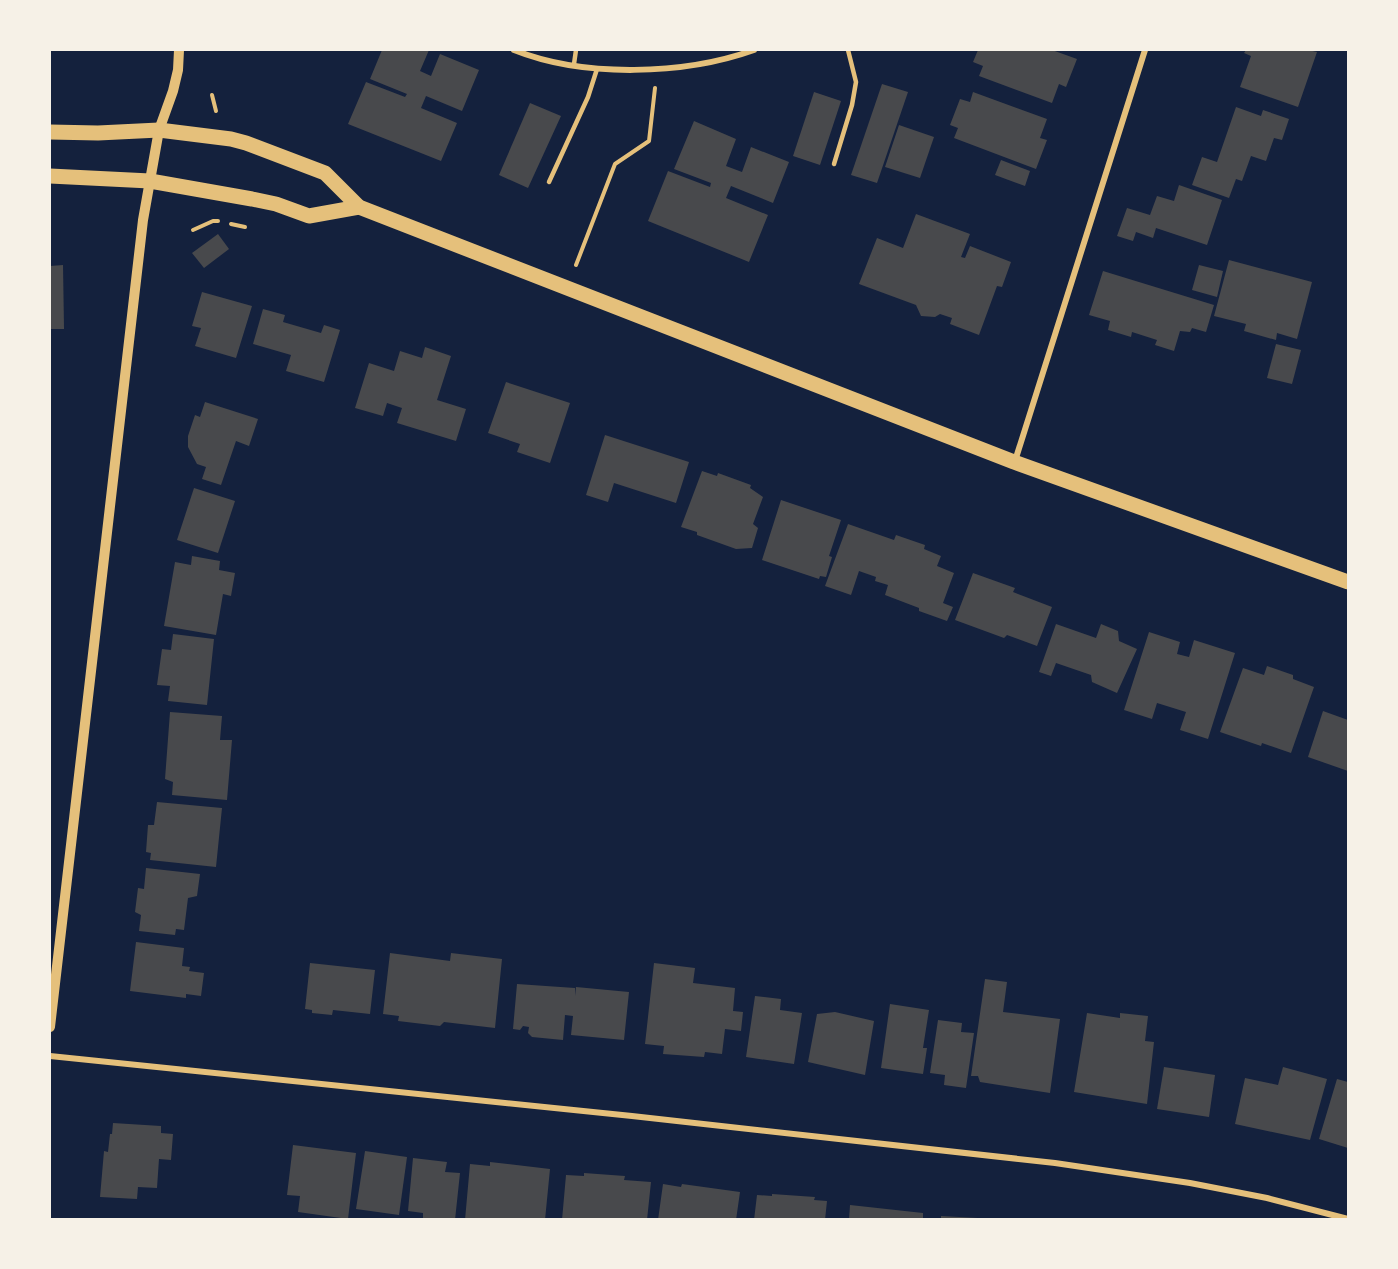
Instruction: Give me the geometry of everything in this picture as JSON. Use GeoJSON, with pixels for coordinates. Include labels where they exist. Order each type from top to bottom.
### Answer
{"type":"FeatureCollection","features":[{"type":"Feature","properties":{"kind":"main road"},"geometry":{"type":"LineString","coordinates":[[50,132],[98,133],[159,129],[246,143],[325,173],[359,207],[1014,462],[1348,582]]}},
{"type":"Feature","properties":{"kind":"main road"},"geometry":{"type":"LineString","coordinates":[[50,176],[150,181],[276,204],[309,216],[359,207]]}},
{"type":"Feature","properties":{"kind":"street"},"geometry":{"type":"LineString","coordinates":[[50,1027],[143,220],[159,129],[173,91],[178,70],[179,50]]}},
{"type":"Feature","properties":{"kind":"street"},"geometry":{"type":"LineString","coordinates":[[514,50],[529,56],[597,69],[622,70],[682,67],[716,61],[754,50]]}},
{"type":"Feature","properties":{"kind":"street"},"geometry":{"type":"LineString","coordinates":[[1014,462],[1145,50]]}},
{"type":"Feature","properties":{"kind":"street"},"geometry":{"type":"LineString","coordinates":[[50,1056],[632,1116],[1054,1163],[1190,1183],[1267,1198],[1348,1219]]}},
{"type":"Feature","properties":{"kind":"lane"},"geometry":{"type":"LineString","coordinates":[[574,64],[576,50]]}},
{"type":"Feature","properties":{"kind":"lane"},"geometry":{"type":"LineString","coordinates":[[834,164],[852,105],[856,82],[848,50]]}},
{"type":"Feature","properties":{"kind":"lane"},"geometry":{"type":"LineString","coordinates":[[549,182],[588,97],[597,69]]}},
{"type":"Feature","properties":{"kind":"path"},"geometry":{"type":"LineString","coordinates":[[567,288],[615,164],[649,141],[657,69]]}},
{"type":"Feature","properties":{"kind":"path"},"geometry":{"type":"LineString","coordinates":[[193,230],[213,220],[220,222]]}},
{"type":"Feature","properties":{"kind":"path"},"geometry":{"type":"LineString","coordinates":[[228,223],[245,227]]}},
{"type":"Feature","properties":{"kind":"building"},"geometry":{"type":"Polygon","coordinates":[[[382,50],[429,50],[420,71],[431,76],[440,54],[479,70],[462,111],[426,96],[421,108],[457,123],[441,161],[348,124],[366,82],[405,97],[407,94],[370,79],[382,50]]]}},
{"type":"Feature","properties":{"kind":"building"},"geometry":{"type":"Polygon","coordinates":[[[978,50],[1052,50],[1077,59],[1066,87],[1059,84],[1052,103],[979,76],[983,66],[973,62],[978,50]]]}},
{"type":"Feature","properties":{"kind":"building"},"geometry":{"type":"Polygon","coordinates":[[[1246,50],[1317,52],[1298,107],[1240,87],[1251,56],[1244,53],[1246,50]]]}},
{"type":"Feature","properties":{"kind":"building"},"geometry":{"type":"Polygon","coordinates":[[[882,84],[908,92],[877,183],[851,175],[882,84]]]}},
{"type":"Feature","properties":{"kind":"building"},"geometry":{"type":"Polygon","coordinates":[[[814,92],[841,101],[820,165],[793,156],[814,92]]]}},
{"type":"Feature","properties":{"kind":"building"},"geometry":{"type":"Polygon","coordinates":[[[973,92],[1047,119],[1040,138],[1047,140],[1036,169],[954,138],[958,128],[950,125],[960,99],[970,102],[973,92]]]}},
{"type":"Feature","properties":{"kind":"building"},"geometry":{"type":"Polygon","coordinates":[[[530,103],[561,116],[528,188],[499,175],[530,103]]]}},
{"type":"Feature","properties":{"kind":"building"},"geometry":{"type":"Polygon","coordinates":[[[1236,107],[1261,116],[1263,110],[1289,119],[1282,140],[1274,138],[1266,161],[1251,156],[1242,181],[1236,179],[1229,198],[1192,185],[1202,157],[1217,162],[1236,107]]]}},
{"type":"Feature","properties":{"kind":"building"},"geometry":{"type":"Polygon","coordinates":[[[694,121],[736,139],[726,166],[742,172],[751,147],[789,162],[773,203],[731,186],[726,198],[768,215],[749,262],[648,221],[668,171],[710,187],[711,183],[674,169],[694,121]]]}},
{"type":"Feature","properties":{"kind":"building"},"geometry":{"type":"Polygon","coordinates":[[[899,125],[934,137],[920,178],[885,167],[899,125]]]}},
{"type":"Feature","properties":{"kind":"building"},"geometry":{"type":"Polygon","coordinates":[[[1001,160],[1030,171],[1025,186],[995,175],[1001,160]]]}},
{"type":"Feature","properties":{"kind":"building"},"geometry":{"type":"Polygon","coordinates":[[[1179,185],[1222,200],[1207,245],[1156,228],[1153,238],[1136,232],[1133,241],[1117,236],[1127,208],[1150,215],[1157,196],[1174,201],[1179,185]]]}},
{"type":"Feature","properties":{"kind":"building"},"geometry":{"type":"Polygon","coordinates":[[[916,214],[970,234],[961,257],[965,258],[970,246],[1011,262],[1002,287],[997,286],[979,335],[950,324],[952,318],[940,314],[935,317],[921,316],[916,305],[859,284],[877,238],[903,248],[916,214]]]}},
{"type":"Feature","properties":{"kind":"building"},"geometry":{"type":"Polygon","coordinates":[[[218,234],[229,249],[204,268],[192,253],[218,234]]]}},
{"type":"Feature","properties":{"kind":"building"},"geometry":{"type":"Polygon","coordinates":[[[1229,260],[1312,282],[1297,339],[1277,333],[1276,340],[1244,331],[1246,324],[1214,316],[1229,260]]]}},
{"type":"Feature","properties":{"kind":"building"},"geometry":{"type":"Polygon","coordinates":[[[63,265],[64,329],[50,329],[50,266],[63,265]]]}},
{"type":"Feature","properties":{"kind":"building"},"geometry":{"type":"Polygon","coordinates":[[[1199,265],[1223,271],[1217,297],[1192,290],[1199,265]]]}},
{"type":"Feature","properties":{"kind":"building"},"geometry":{"type":"Polygon","coordinates":[[[1103,271],[1214,305],[1206,332],[1192,328],[1190,332],[1180,331],[1174,351],[1155,345],[1157,340],[1132,332],[1131,337],[1108,330],[1110,321],[1089,315],[1103,271]]]}},
{"type":"Feature","properties":{"kind":"building"},"geometry":{"type":"Polygon","coordinates":[[[202,292],[252,306],[236,358],[195,346],[201,328],[192,326],[202,292]]]}},
{"type":"Feature","properties":{"kind":"building"},"geometry":{"type":"Polygon","coordinates":[[[263,309],[285,315],[283,322],[321,333],[324,325],[340,330],[324,382],[286,371],[291,355],[253,344],[263,309]]]}},
{"type":"Feature","properties":{"kind":"building"},"geometry":{"type":"Polygon","coordinates":[[[1276,344],[1301,350],[1292,384],[1267,378],[1276,344]]]}},
{"type":"Feature","properties":{"kind":"building"},"geometry":{"type":"Polygon","coordinates":[[[425,347],[451,356],[437,400],[466,409],[456,441],[397,423],[402,408],[387,403],[383,416],[355,408],[369,363],[394,371],[400,351],[422,358],[425,347]]]}},
{"type":"Feature","properties":{"kind":"building"},"geometry":{"type":"Polygon","coordinates":[[[506,382],[570,403],[550,463],[517,452],[520,444],[488,433],[506,382]]]}},
{"type":"Feature","properties":{"kind":"building"},"geometry":{"type":"Polygon","coordinates":[[[205,402],[258,419],[249,446],[236,441],[221,485],[202,479],[206,467],[197,464],[188,447],[188,436],[195,415],[200,417],[205,402]]]}},
{"type":"Feature","properties":{"kind":"building"},"geometry":{"type":"Polygon","coordinates":[[[605,435],[689,462],[676,503],[614,483],[608,502],[586,495],[605,435]]]}},
{"type":"Feature","properties":{"kind":"building"},"geometry":{"type":"Polygon","coordinates":[[[702,471],[717,476],[718,473],[751,485],[750,488],[763,497],[753,524],[758,528],[752,548],[736,549],[681,527],[702,471]]]}},
{"type":"Feature","properties":{"kind":"building"},"geometry":{"type":"Polygon","coordinates":[[[194,488],[235,501],[218,553],[177,540],[194,488]]]}},
{"type":"Feature","properties":{"kind":"building"},"geometry":{"type":"Polygon","coordinates":[[[781,500],[841,520],[829,556],[832,557],[826,577],[820,576],[819,579],[762,560],[781,500]]]}},
{"type":"Feature","properties":{"kind":"building"},"geometry":{"type":"Polygon","coordinates":[[[848,524],[894,540],[896,535],[925,545],[924,549],[941,556],[937,566],[954,573],[943,603],[953,607],[947,621],[885,595],[888,585],[875,581],[876,577],[859,571],[851,595],[825,586],[848,524]]]}},
{"type":"Feature","properties":{"kind":"building"},"geometry":{"type":"Polygon","coordinates":[[[192,556],[220,561],[219,570],[235,573],[231,596],[223,594],[216,635],[164,626],[175,562],[191,565],[192,556]]]}},
{"type":"Feature","properties":{"kind":"building"},"geometry":{"type":"Polygon","coordinates":[[[973,573],[1015,588],[1013,592],[1052,607],[1037,646],[1007,635],[1004,638],[955,620],[973,573]]]}},
{"type":"Feature","properties":{"kind":"building"},"geometry":{"type":"Polygon","coordinates":[[[1056,624],[1096,638],[1101,624],[1118,631],[1119,641],[1137,649],[1117,693],[1092,682],[1091,675],[1056,663],[1051,676],[1039,672],[1056,624]]]}},
{"type":"Feature","properties":{"kind":"building"},"geometry":{"type":"Polygon","coordinates":[[[1149,632],[1180,642],[1177,654],[1189,657],[1194,640],[1235,653],[1208,739],[1180,730],[1186,712],[1157,703],[1152,719],[1124,710],[1149,632]]]}},
{"type":"Feature","properties":{"kind":"building"},"geometry":{"type":"Polygon","coordinates":[[[173,634],[214,639],[207,705],[168,701],[170,686],[157,685],[162,649],[171,650],[173,634]]]}},
{"type":"Feature","properties":{"kind":"building"},"geometry":{"type":"Polygon","coordinates":[[[1267,666],[1293,675],[1293,679],[1314,687],[1291,753],[1220,732],[1243,668],[1264,675],[1267,666]]]}},
{"type":"Feature","properties":{"kind":"building"},"geometry":{"type":"Polygon","coordinates":[[[1323,711],[1348,720],[1348,771],[1308,757],[1323,711]]]}},
{"type":"Feature","properties":{"kind":"building"},"geometry":{"type":"Polygon","coordinates":[[[170,712],[222,716],[220,740],[232,740],[227,800],[172,795],[173,782],[165,779],[170,712]]]}},
{"type":"Feature","properties":{"kind":"building"},"geometry":{"type":"Polygon","coordinates":[[[157,802],[222,808],[216,867],[150,860],[151,853],[146,852],[148,825],[154,825],[157,802]]]}},
{"type":"Feature","properties":{"kind":"building"},"geometry":{"type":"Polygon","coordinates":[[[146,868],[200,874],[197,896],[188,898],[184,930],[176,929],[175,935],[139,931],[141,915],[135,912],[138,888],[144,889],[146,868]]]}},
{"type":"Feature","properties":{"kind":"building"},"geometry":{"type":"Polygon","coordinates":[[[136,942],[184,948],[182,966],[190,967],[189,971],[204,973],[201,996],[186,994],[186,998],[130,991],[136,942]]]}},
{"type":"Feature","properties":{"kind":"building"},"geometry":{"type":"Polygon","coordinates":[[[390,953],[450,961],[451,953],[502,959],[495,1028],[444,1022],[440,1026],[398,1021],[399,1016],[383,1014],[390,953]]]}},
{"type":"Feature","properties":{"kind":"building"},"geometry":{"type":"Polygon","coordinates":[[[310,963],[375,970],[370,1014],[333,1010],[332,1015],[312,1013],[312,1010],[305,1009],[310,963]]]}},
{"type":"Feature","properties":{"kind":"building"},"geometry":{"type":"Polygon","coordinates":[[[654,963],[695,968],[693,983],[735,988],[733,1011],[743,1012],[741,1031],[725,1029],[722,1054],[705,1052],[704,1057],[663,1054],[664,1046],[645,1044],[654,963]]]}},
{"type":"Feature","properties":{"kind":"building"},"geometry":{"type":"Polygon","coordinates":[[[985,979],[1007,982],[1003,1012],[1060,1019],[1050,1093],[980,1082],[978,1076],[971,1076],[985,979]]]}},
{"type":"Feature","properties":{"kind":"building"},"geometry":{"type":"Polygon","coordinates":[[[517,984],[575,988],[575,996],[576,987],[629,992],[624,1040],[571,1035],[573,1016],[565,1015],[563,1040],[532,1037],[528,1033],[529,1027],[523,1026],[520,1030],[513,1029],[517,984]]]}},
{"type":"Feature","properties":{"kind":"building"},"geometry":{"type":"Polygon","coordinates":[[[755,996],[781,999],[780,1010],[802,1013],[794,1064],[746,1057],[755,996]]]}},
{"type":"Feature","properties":{"kind":"building"},"geometry":{"type":"Polygon","coordinates":[[[890,1004],[929,1010],[923,1048],[927,1048],[923,1074],[881,1068],[890,1004]]]}},
{"type":"Feature","properties":{"kind":"building"},"geometry":{"type":"Polygon","coordinates":[[[835,1012],[874,1021],[865,1075],[808,1062],[817,1014],[835,1012]]]}},
{"type":"Feature","properties":{"kind":"building"},"geometry":{"type":"Polygon","coordinates":[[[1087,1013],[1120,1018],[1120,1013],[1148,1016],[1145,1041],[1154,1042],[1147,1104],[1074,1092],[1087,1013]]]}},
{"type":"Feature","properties":{"kind":"building"},"geometry":{"type":"Polygon","coordinates":[[[938,1020],[962,1023],[961,1032],[974,1033],[966,1088],[944,1085],[945,1075],[930,1073],[938,1020]]]}},
{"type":"Feature","properties":{"kind":"building"},"geometry":{"type":"Polygon","coordinates":[[[1164,1067],[1215,1075],[1209,1117],[1157,1109],[1164,1067]]]}},
{"type":"Feature","properties":{"kind":"building"},"geometry":{"type":"Polygon","coordinates":[[[1283,1067],[1327,1079],[1310,1140],[1235,1124],[1245,1078],[1278,1085],[1283,1067]]]}},
{"type":"Feature","properties":{"kind":"building"},"geometry":{"type":"Polygon","coordinates":[[[1337,1079],[1348,1082],[1348,1148],[1319,1139],[1337,1079]]]}},
{"type":"Feature","properties":{"kind":"building"},"geometry":{"type":"Polygon","coordinates":[[[113,1123],[161,1126],[161,1133],[173,1134],[171,1160],[159,1159],[157,1188],[138,1187],[137,1199],[100,1197],[104,1151],[108,1152],[113,1123]]]}},
{"type":"Feature","properties":{"kind":"building"},"geometry":{"type":"Polygon","coordinates":[[[293,1145],[356,1153],[348,1219],[298,1212],[300,1196],[287,1195],[293,1145]]]}},
{"type":"Feature","properties":{"kind":"building"},"geometry":{"type":"Polygon","coordinates":[[[365,1151],[407,1157],[399,1215],[356,1209],[365,1151]]]}},
{"type":"Feature","properties":{"kind":"building"},"geometry":{"type":"Polygon","coordinates":[[[413,1158],[447,1162],[445,1172],[460,1173],[455,1220],[423,1220],[423,1213],[408,1211],[413,1158]]]}},
{"type":"Feature","properties":{"kind":"building"},"geometry":{"type":"Polygon","coordinates":[[[490,1162],[550,1169],[545,1220],[465,1220],[470,1164],[490,1166],[490,1162]]]}},
{"type":"Feature","properties":{"kind":"building"},"geometry":{"type":"Polygon","coordinates":[[[584,1173],[625,1176],[624,1180],[651,1182],[647,1220],[562,1220],[566,1175],[584,1176],[584,1173]]]}},
{"type":"Feature","properties":{"kind":"building"},"geometry":{"type":"Polygon","coordinates":[[[663,1184],[681,1187],[682,1184],[740,1192],[736,1220],[658,1220],[663,1184]]]}},
{"type":"Feature","properties":{"kind":"building"},"geometry":{"type":"Polygon","coordinates":[[[772,1194],[815,1197],[814,1200],[827,1201],[825,1220],[754,1220],[757,1195],[772,1196],[772,1194]]]}},
{"type":"Feature","properties":{"kind":"building"},"geometry":{"type":"Polygon","coordinates":[[[850,1205],[923,1213],[923,1220],[849,1220],[850,1205]]]}},
{"type":"Feature","properties":{"kind":"building"},"geometry":{"type":"Polygon","coordinates":[[[941,1216],[978,1218],[978,1220],[941,1220],[941,1216]]]}}]}
